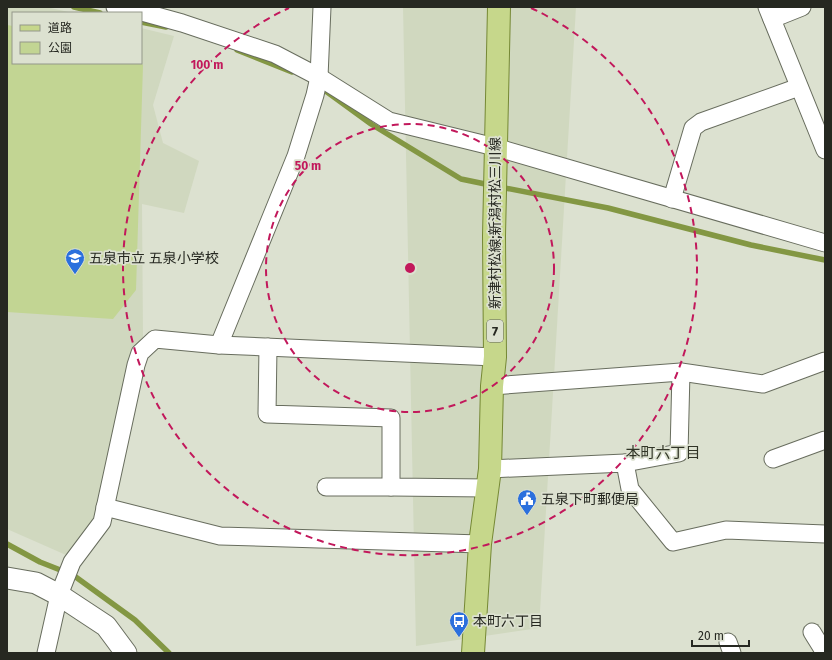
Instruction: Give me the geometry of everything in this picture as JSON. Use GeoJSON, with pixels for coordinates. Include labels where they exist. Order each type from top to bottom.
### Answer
{"type":"FeatureCollection","features":[{"type":"Feature","properties":{"kind":"main road","name":"新津村松線;新潟村松三川線"},"geometry":{"type":"LineString","coordinates":[[473,653],[480,544],[489,478],[492,386],[495,357],[495,147],[499,7]]}},
{"type":"Feature","properties":{"kind":"street"},"geometry":{"type":"LineString","coordinates":[[115,7],[141,10],[275,54],[319,77],[389,121],[495,147],[825,243]]}},
{"type":"Feature","properties":{"kind":"street"},"geometry":{"type":"LineString","coordinates":[[220,345],[296,156],[319,77],[322,7]]}},
{"type":"Feature","properties":{"kind":"street"},"geometry":{"type":"LineString","coordinates":[[802,7],[769,13],[825,150]]}},
{"type":"Feature","properties":{"kind":"street"},"geometry":{"type":"LineString","coordinates":[[672,199],[692,128],[701,122],[799,87]]}},
{"type":"Feature","properties":{"kind":"street"},"geometry":{"type":"LineString","coordinates":[[46,653],[59,595],[72,562],[102,522],[136,365],[140,353],[154,339],[220,345],[495,357]]}},
{"type":"Feature","properties":{"kind":"street"},"geometry":{"type":"LineString","coordinates":[[268,347],[267,414],[391,418],[391,487]]}},
{"type":"Feature","properties":{"kind":"street"},"geometry":{"type":"LineString","coordinates":[[492,386],[681,372],[763,384],[825,361]]}},
{"type":"Feature","properties":{"kind":"street"},"geometry":{"type":"LineString","coordinates":[[326,487],[391,487],[489,478],[625,463],[679,453],[681,372]]}},
{"type":"Feature","properties":{"kind":"street"},"geometry":{"type":"LineString","coordinates":[[773,459],[825,440]]}},
{"type":"Feature","properties":{"kind":"street"},"geometry":{"type":"LineString","coordinates":[[625,463],[630,489],[673,542],[726,530],[825,534]]}},
{"type":"Feature","properties":{"kind":"street"},"geometry":{"type":"LineString","coordinates":[[105,507],[220,536],[480,544]]}},
{"type":"Feature","properties":{"kind":"street"},"geometry":{"type":"LineString","coordinates":[[7,578],[36,583],[59,595],[106,626],[126,653]]}},
{"type":"Feature","properties":{"kind":"street"},"geometry":{"type":"LineString","coordinates":[[812,632],[825,653]]}},
{"type":"Feature","properties":{"kind":"shaded area","name":"五泉市立 五泉小学校"},"geometry":{"type":"Polygon","coordinates":[[[7,7],[46,7],[68,12],[12,12],[12,64],[142,64],[142,28],[174,36],[153,105],[163,143],[199,161],[184,213],[142,204],[143,337],[129,357],[98,518],[66,555],[7,529],[7,7]]]}},
{"type":"Feature","properties":{"kind":"shaded area"},"geometry":{"type":"Polygon","coordinates":[[[403,7],[576,7],[539,628],[416,646],[403,7]]]}},
{"type":"Feature","properties":{"kind":"green space"},"geometry":{"type":"Polygon","coordinates":[[[7,25],[12,26],[12,64],[143,65],[136,290],[113,319],[7,312],[7,25]]]}},
{"type":"Feature","properties":{"kind":"waterway"},"geometry":{"type":"LineString","coordinates":[[74,7],[96,12]]}},
{"type":"Feature","properties":{"kind":"waterway"},"geometry":{"type":"LineString","coordinates":[[142,22],[166,27]]}},
{"type":"Feature","properties":{"kind":"waterway"},"geometry":{"type":"LineString","coordinates":[[237,50],[292,72]]}},
{"type":"Feature","properties":{"kind":"waterway"},"geometry":{"type":"LineString","coordinates":[[327,92],[371,124],[461,179],[490,185]]}},
{"type":"Feature","properties":{"kind":"waterway"},"geometry":{"type":"LineString","coordinates":[[500,187],[608,208],[751,245],[825,260]]}},
{"type":"Feature","properties":{"kind":"waterway"},"geometry":{"type":"LineString","coordinates":[[7,544],[40,562],[73,575],[135,620],[169,653]]}},
{"type":"Feature","properties":{"kind":"place","name":"五泉市立 五泉小学校"},"geometry":{"type":"Point","coordinates":[75,275]}},
{"type":"Feature","properties":{"kind":"place","name":"五泉下町郵便局"},"geometry":{"type":"Point","coordinates":[527,516]}},
{"type":"Feature","properties":{"kind":"place","name":"本町六丁目"},"geometry":{"type":"Point","coordinates":[459,638]}},
{"type":"Feature","properties":{"kind":"district","name":"本町六丁目"},"geometry":{"type":"Point","coordinates":[663,453]}}]}
